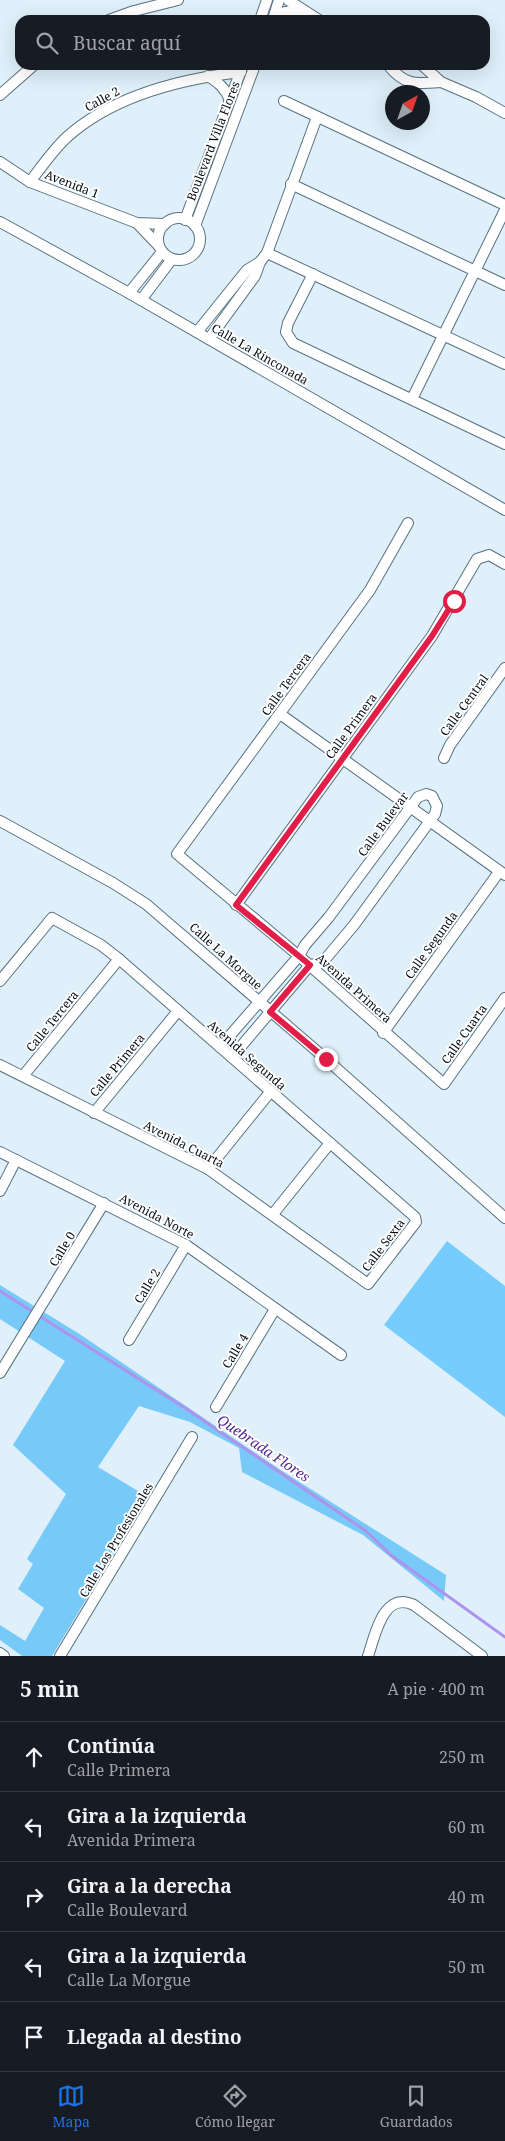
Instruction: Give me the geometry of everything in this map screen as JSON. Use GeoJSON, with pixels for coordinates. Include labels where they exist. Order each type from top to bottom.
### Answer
{"type":"FeatureCollection","features":[{"type":"Feature","properties":{"kind":"street"},"geometry":{"type":"LineString","coordinates":[[123,15],[178,0]]}},
{"type":"Feature","properties":{"kind":"street"},"geometry":{"type":"LineString","coordinates":[[256,0],[262,15]]}},
{"type":"Feature","properties":{"kind":"street"},"geometry":{"type":"LineString","coordinates":[[262,15],[268,0]]}},
{"type":"Feature","properties":{"kind":"street"},"geometry":{"type":"LineString","coordinates":[[275,15],[279,0]]}},
{"type":"Feature","properties":{"kind":"street"},"geometry":{"type":"LineString","coordinates":[[288,0],[312,15]]}},
{"type":"Feature","properties":{"kind":"street"},"geometry":{"type":"LineString","coordinates":[[281,15],[297,10],[310,15]]}},
{"type":"Feature","properties":{"kind":"street"},"geometry":{"type":"LineString","coordinates":[[0,95],[28,70]]}},
{"type":"Feature","properties":{"kind":"street","name":"Calle 2"},"geometry":{"type":"LineString","coordinates":[[30,182],[67,138],[92,118],[120,102],[234,70]]}},
{"type":"Feature","properties":{"kind":"street","name":"Boulevard Villa Flores"},"geometry":{"type":"LineString","coordinates":[[186,220],[241,70]]}},
{"type":"Feature","properties":{"kind":"street","name":"Boulevard Villa Flores"},"geometry":{"type":"LineString","coordinates":[[194,226],[254,70]]}},
{"type":"Feature","properties":{"kind":"street"},"geometry":{"type":"LineString","coordinates":[[392,70],[411,83],[441,82]]}},
{"type":"Feature","properties":{"kind":"street"},"geometry":{"type":"LineString","coordinates":[[428,70],[441,82],[476,97],[505,113]]}},
{"type":"Feature","properties":{"kind":"street"},"geometry":{"type":"LineString","coordinates":[[208,76],[220,83],[226,90],[230,100]]}},
{"type":"Feature","properties":{"kind":"street"},"geometry":{"type":"LineString","coordinates":[[284,101],[505,205]]}},
{"type":"Feature","properties":{"kind":"street"},"geometry":{"type":"LineString","coordinates":[[197,332],[247,270],[260,262],[268,253],[291,184],[317,117]]}},
{"type":"Feature","properties":{"kind":"street","name":"Avenida 1"},"geometry":{"type":"LineString","coordinates":[[0,162],[30,182],[137,223],[165,224]]}},
{"type":"Feature","properties":{"kind":"street"},"geometry":{"type":"LineString","coordinates":[[291,184],[505,285]]}},
{"type":"Feature","properties":{"kind":"street"},"geometry":{"type":"LineString","coordinates":[[412,399],[505,210]]}},
{"type":"Feature","properties":{"kind":"street"},"geometry":{"type":"LineString","coordinates":[[175,219],[186,220],[194,226],[200,238],[196,251],[185,259],[172,259],[161,249],[159,233],[165,224],[175,219]]}},
{"type":"Feature","properties":{"kind":"street","name":"Calle La Rinconada"},"geometry":{"type":"LineString","coordinates":[[0,222],[197,332],[505,510]]}},
{"type":"Feature","properties":{"kind":"street","name":"Avenida 1"},"geometry":{"type":"LineString","coordinates":[[137,223],[161,249]]}},
{"type":"Feature","properties":{"kind":"street"},"geometry":{"type":"LineString","coordinates":[[129,294],[161,249]]}},
{"type":"Feature","properties":{"kind":"street"},"geometry":{"type":"LineString","coordinates":[[268,253],[505,364]]}},
{"type":"Feature","properties":{"kind":"street"},"geometry":{"type":"LineString","coordinates":[[140,300],[172,259]]}},
{"type":"Feature","properties":{"kind":"street"},"geometry":{"type":"LineString","coordinates":[[209,339],[255,276],[260,262]]}},
{"type":"Feature","properties":{"kind":"street"},"geometry":{"type":"LineString","coordinates":[[313,274],[288,324],[286,332],[288,338],[293,343],[505,444]]}},
{"type":"Feature","properties":{"kind":"street","name":"Calle Tercera"},"geometry":{"type":"LineString","coordinates":[[177,854],[370,590],[408,523]]}},
{"type":"Feature","properties":{"kind":"street","name":"Calle Primera"},"geometry":{"type":"LineString","coordinates":[[236,905],[432,636],[479,557],[491,555],[505,564]]}},
{"type":"Feature","properties":{"kind":"street","name":"Calle Central"},"geometry":{"type":"LineString","coordinates":[[444,758],[450,745],[505,668]]}},
{"type":"Feature","properties":{"kind":"street"},"geometry":{"type":"LineString","coordinates":[[280,714],[502,874]]}},
{"type":"Feature","properties":{"kind":"street","name":"Calle Bulevar"},"geometry":{"type":"LineString","coordinates":[[220,1047],[299,956],[305,945],[329,917],[409,808],[421,794],[432,796],[437,806],[430,822],[354,925],[322,963],[310,965],[232,1058]]}},
{"type":"Feature","properties":{"kind":"street","name":"Calle La Morgue"},"geometry":{"type":"LineString","coordinates":[[0,821],[113,883],[146,904],[505,1218]]}},
{"type":"Feature","properties":{"kind":"street","name":"Avenida Primera"},"geometry":{"type":"LineString","coordinates":[[177,854],[310,965],[384,1033],[444,1084]]}},
{"type":"Feature","properties":{"kind":"street","name":"Calle Segunda"},"geometry":{"type":"LineString","coordinates":[[384,1033],[502,874]]}},
{"type":"Feature","properties":{"kind":"street","name":"Avenida Segunda"},"geometry":{"type":"LineString","coordinates":[[0,982],[54,918],[101,945],[415,1217],[416,1221]]}},
{"type":"Feature","properties":{"kind":"street","name":"Calle Tercera"},"geometry":{"type":"LineString","coordinates":[[23,1076],[119,959]]}},
{"type":"Feature","properties":{"kind":"street","name":"Calle Cuarta"},"geometry":{"type":"LineString","coordinates":[[444,1084],[505,998]]}},
{"type":"Feature","properties":{"kind":"street","name":"Calle Primera"},"geometry":{"type":"LineString","coordinates":[[94,1113],[178,1011]]}},
{"type":"Feature","properties":{"kind":"street","name":"Avenida Cuarta"},"geometry":{"type":"LineString","coordinates":[[0,1065],[208,1168],[368,1284]]}},
{"type":"Feature","properties":{"kind":"street"},"geometry":{"type":"LineString","coordinates":[[208,1168],[271,1092]]}},
{"type":"Feature","properties":{"kind":"street"},"geometry":{"type":"LineString","coordinates":[[273,1214],[330,1143]]}},
{"type":"Feature","properties":{"kind":"street","name":"Avenida Norte"},"geometry":{"type":"LineString","coordinates":[[0,1152],[186,1245],[341,1355]]}},
{"type":"Feature","properties":{"kind":"street"},"geometry":{"type":"LineString","coordinates":[[0,1191],[16,1160]]}},
{"type":"Feature","properties":{"kind":"street","name":"Calle 0"},"geometry":{"type":"LineString","coordinates":[[0,1373],[104,1203]]}},
{"type":"Feature","properties":{"kind":"street","name":"Calle Sexta"},"geometry":{"type":"LineString","coordinates":[[368,1284],[416,1221]]}},
{"type":"Feature","properties":{"kind":"street","name":"Calle 2"},"geometry":{"type":"LineString","coordinates":[[129,1340],[186,1245]]}},
{"type":"Feature","properties":{"kind":"street","name":"Calle 4"},"geometry":{"type":"LineString","coordinates":[[216,1407],[275,1309]]}},
{"type":"Feature","properties":{"kind":"street","name":"Calle Los Profesionales"},"geometry":{"type":"LineString","coordinates":[[60,1656],[192,1437]]}},
{"type":"Feature","properties":{"kind":"street"},"geometry":{"type":"LineString","coordinates":[[368,1656],[385,1612],[390,1606],[402,1602],[419,1608],[482,1656]]}},
{"type":"Feature","properties":{"kind":"street"},"geometry":{"type":"LineString","coordinates":[[0,1653],[4,1656]]}},
{"type":"Feature","properties":{"kind":"shaded area"},"geometry":{"type":"Polygon","coordinates":[[[447,1241],[505,1286],[505,1417],[384,1325],[447,1241]]]}},
{"type":"Feature","properties":{"kind":"shaded area"},"geometry":{"type":"Polygon","coordinates":[[[0,1285],[81,1335],[279,1469],[446,1575],[444,1601],[363,1535],[242,1472],[239,1448],[190,1422],[139,1406],[98,1467],[148,1497],[52,1656],[22,1656],[0,1640],[0,1625],[25,1641],[44,1608],[18,1589],[33,1564],[27,1559],[66,1494],[13,1445],[65,1361],[0,1319],[0,1285]]]}},
{"type":"Feature","properties":{"kind":"waterway","name":"Quebrada Flores"},"geometry":{"type":"LineString","coordinates":[[0,1291],[185,1408],[366,1531],[392,1556],[505,1637]]}},
{"type":"Feature","properties":{"kind":"route"},"geometry":{"type":"LineString","coordinates":[[326,1059],[270,1012],[310,965],[236,905],[432,636],[454,601]]}}]}
